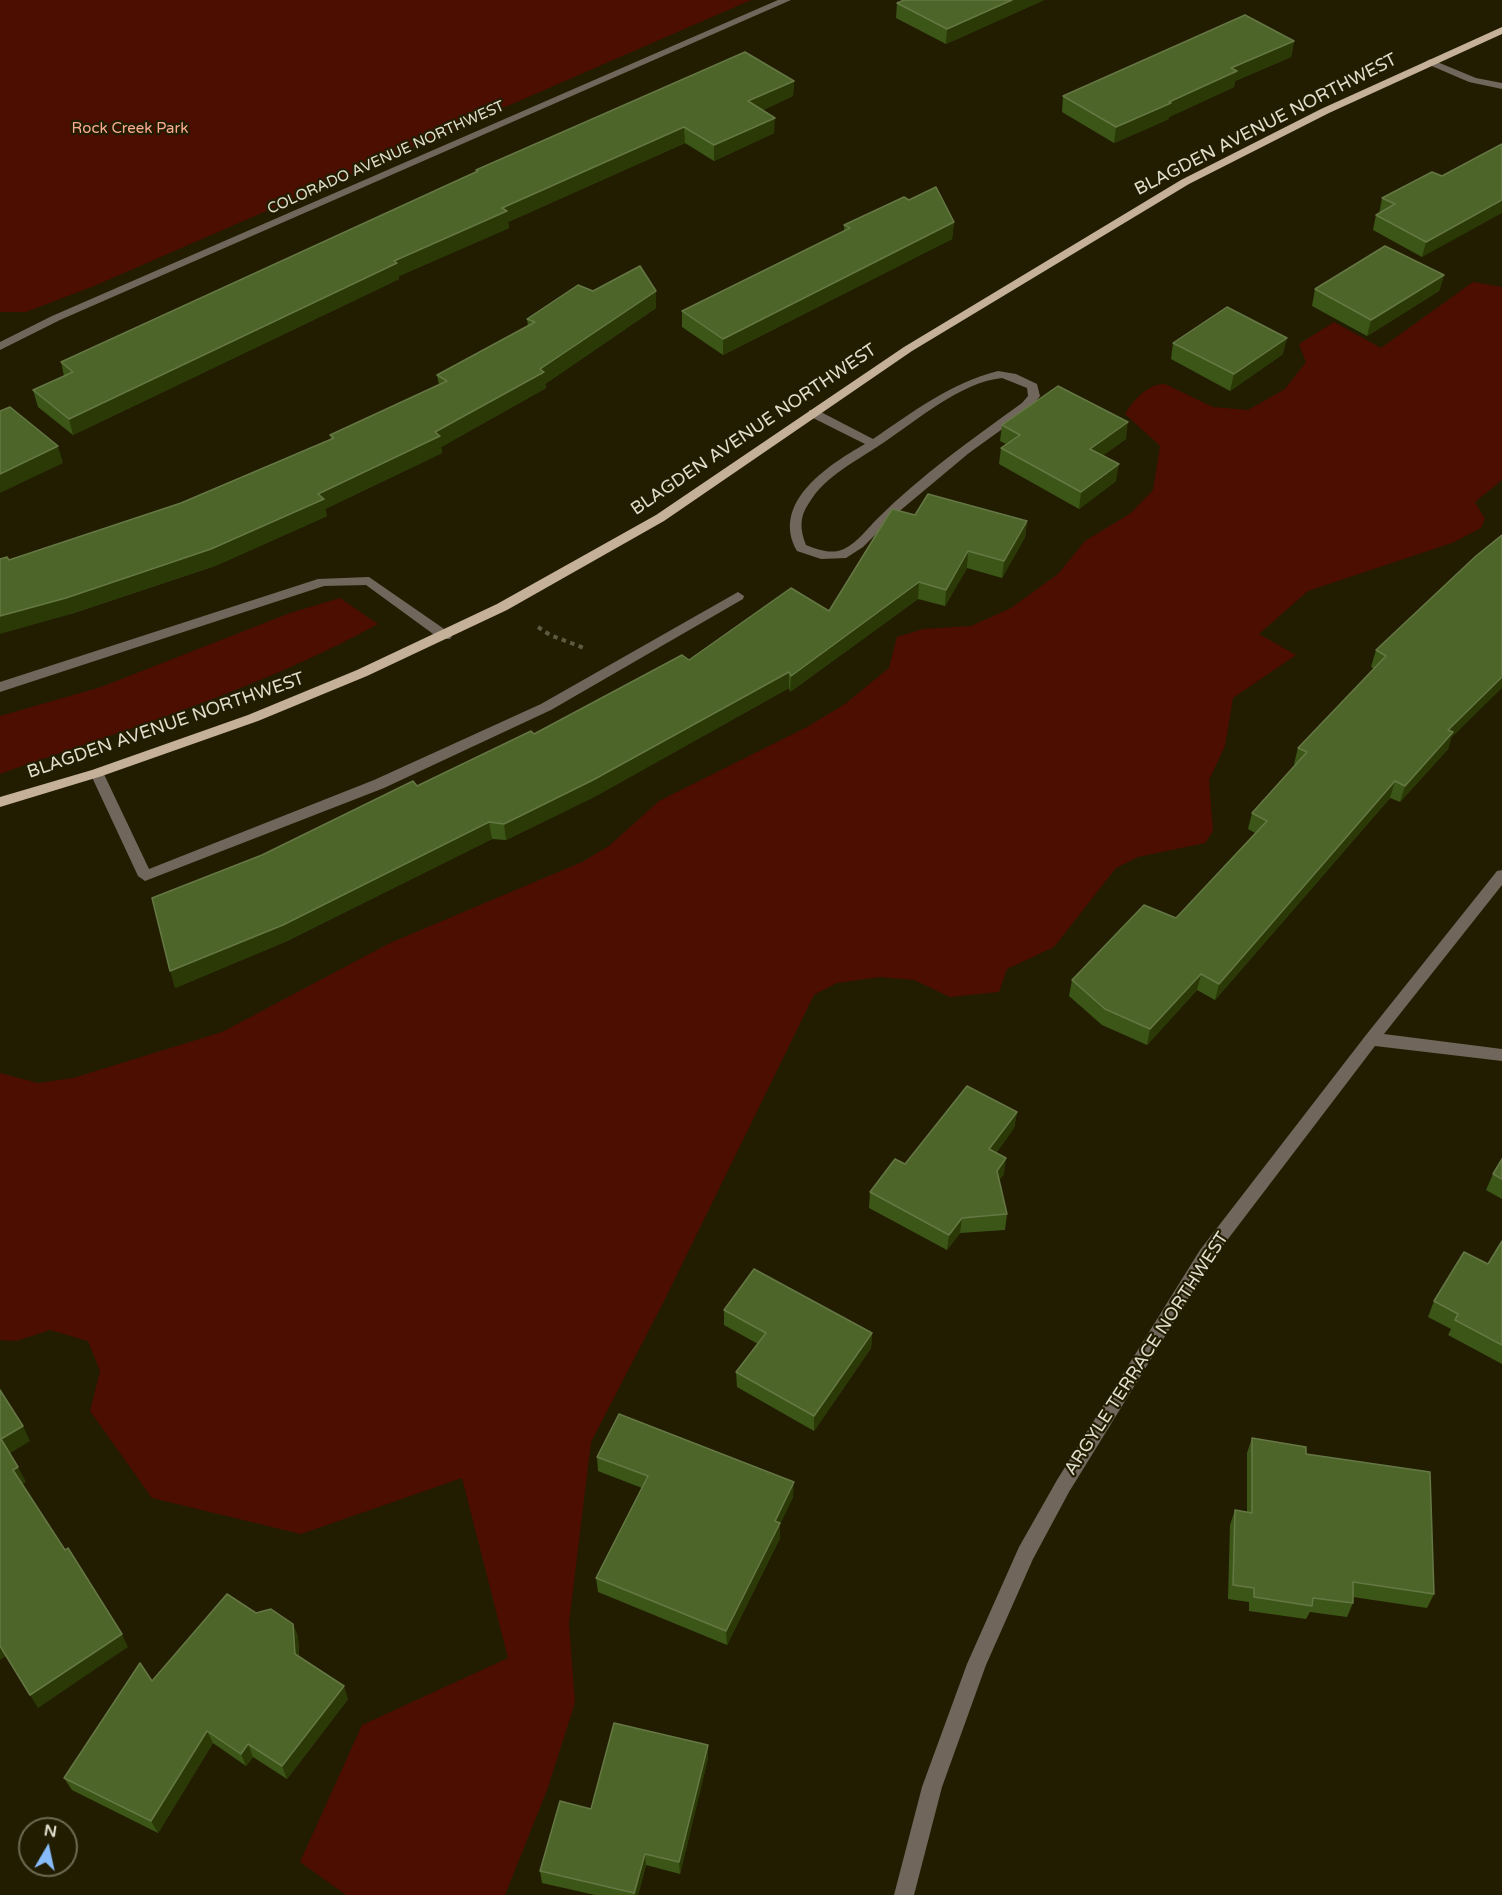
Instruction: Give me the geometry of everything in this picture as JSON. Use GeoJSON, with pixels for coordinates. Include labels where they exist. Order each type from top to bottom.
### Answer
{"type":"FeatureCollection","features":[{"type":"Feature","properties":{"kind":"main road","name":"BLAGDEN AVENUE NORTHWEST"},"geometry":{"type":"LineString","coordinates":[[0,802],[96,773],[253,718],[445,636],[512,602],[660,518],[813,413],[973,308],[1185,182],[1430,62],[1502,30]]}},
{"type":"Feature","properties":{"kind":"street","name":"COLORADO AVENUE NORTHWEST"},"geometry":{"type":"LineString","coordinates":[[0,347],[56,318],[786,0]]}},
{"type":"Feature","properties":{"kind":"street"},"geometry":{"type":"LineString","coordinates":[[1430,62],[1473,80],[1502,86]]}},
{"type":"Feature","properties":{"kind":"street"},"geometry":{"type":"LineString","coordinates":[[998,375],[1017,377],[1033,386],[1034,396],[1026,406],[965,450],[892,511],[859,544],[842,555],[821,555],[801,548],[794,532],[796,517],[803,501],[840,463],[874,444],[957,390],[977,382],[998,375]]}},
{"type":"Feature","properties":{"kind":"street"},"geometry":{"type":"LineString","coordinates":[[813,413],[874,444]]}},
{"type":"Feature","properties":{"kind":"street"},"geometry":{"type":"LineString","coordinates":[[0,687],[323,582],[369,581],[445,636]]}},
{"type":"Feature","properties":{"kind":"street"},"geometry":{"type":"LineString","coordinates":[[96,773],[145,876],[379,784],[546,707],[738,596]]}},
{"type":"Feature","properties":{"kind":"street","name":"ARGYLE TERRACE NORTHWEST"},"geometry":{"type":"LineString","coordinates":[[904,1895],[932,1787],[977,1664],[1022,1562],[1063,1486],[1206,1255],[1371,1039],[1502,875]]}},
{"type":"Feature","properties":{"kind":"street"},"geometry":{"type":"LineString","coordinates":[[1371,1039],[1502,1055]]}},
{"type":"Feature","properties":{"kind":"path"},"geometry":{"type":"LineString","coordinates":[[536,625],[550,638],[574,641],[615,668]]}},
{"type":"Feature","properties":{"kind":"green space","name":"Rock Creek Park"},"geometry":{"type":"Polygon","coordinates":[[[0,0],[751,0],[94,286],[26,312],[0,312],[0,0]]]}},
{"type":"Feature","properties":{"kind":"green space"},"geometry":{"type":"Polygon","coordinates":[[[1473,282],[1502,287],[1502,480],[1475,502],[1485,519],[1481,528],[1452,543],[1308,591],[1259,634],[1296,655],[1233,698],[1225,746],[1209,780],[1213,831],[1205,843],[1138,857],[1116,868],[1054,947],[1007,969],[999,992],[950,997],[914,980],[880,977],[837,983],[814,995],[664,1301],[591,1442],[569,1623],[575,1703],[547,1790],[505,1895],[346,1895],[300,1862],[362,1725],[508,1658],[462,1478],[301,1534],[152,1498],[90,1411],[100,1371],[88,1341],[50,1330],[16,1341],[0,1340],[0,1073],[38,1083],[73,1078],[222,1032],[390,943],[582,862],[609,846],[659,801],[807,727],[845,704],[889,668],[897,637],[923,629],[971,626],[1011,608],[1058,574],[1085,541],[1131,513],[1153,490],[1160,446],[1125,414],[1137,398],[1147,390],[1165,384],[1213,407],[1248,410],[1285,389],[1306,362],[1299,344],[1334,322],[1381,348],[1473,282]]]}},
{"type":"Feature","properties":{"kind":"green space"},"geometry":{"type":"Polygon","coordinates":[[[340,598],[378,624],[334,647],[241,688],[0,774],[0,716],[101,687],[290,613],[340,598]]]}},
{"type":"Feature","properties":{"kind":"building"},"geometry":{"type":"Polygon","coordinates":[[[904,0],[1012,0],[947,29],[897,3],[904,0]]]}},
{"type":"Feature","properties":{"kind":"building"},"geometry":{"type":"Polygon","coordinates":[[[1245,15],[1294,41],[1231,68],[1237,71],[1116,127],[1063,96],[1245,15]]]}},
{"type":"Feature","properties":{"kind":"building"},"geometry":{"type":"Polygon","coordinates":[[[745,52],[794,81],[748,101],[775,118],[714,145],[684,127],[502,208],[507,211],[394,261],[397,263],[69,419],[33,390],[73,372],[61,362],[478,171],[476,170],[745,52]]]}},
{"type":"Feature","properties":{"kind":"building"},"geometry":{"type":"Polygon","coordinates":[[[1502,144],[1502,200],[1426,242],[1376,215],[1395,204],[1382,198],[1432,172],[1442,176],[1502,144]]]}},
{"type":"Feature","properties":{"kind":"building"},"geometry":{"type":"Polygon","coordinates":[[[936,187],[954,222],[723,339],[682,311],[850,228],[844,225],[904,197],[909,200],[936,187]]]}},
{"type":"Feature","properties":{"kind":"building"},"geometry":{"type":"Polygon","coordinates":[[[1385,246],[1444,275],[1371,320],[1315,289],[1385,246]]]}},
{"type":"Feature","properties":{"kind":"building"},"geometry":{"type":"Polygon","coordinates":[[[640,266],[656,291],[540,369],[544,372],[435,432],[440,436],[318,494],[324,499],[211,549],[66,598],[0,616],[0,559],[7,557],[9,560],[181,503],[334,438],[330,435],[447,381],[437,375],[535,322],[527,319],[578,285],[593,291],[640,266]]]}},
{"type":"Feature","properties":{"kind":"building"},"geometry":{"type":"Polygon","coordinates":[[[1227,307],[1287,338],[1234,374],[1173,343],[1227,307]]]}},
{"type":"Feature","properties":{"kind":"building"},"geometry":{"type":"Polygon","coordinates":[[[1058,386],[1128,422],[1090,449],[1119,464],[1081,492],[1001,448],[1020,435],[1002,425],[1058,386]]]}},
{"type":"Feature","properties":{"kind":"building"},"geometry":{"type":"Polygon","coordinates":[[[10,407],[58,446],[0,474],[0,411],[10,407]]]}},
{"type":"Feature","properties":{"kind":"building"},"geometry":{"type":"Polygon","coordinates":[[[928,494],[1027,521],[1004,561],[968,551],[946,590],[919,582],[791,676],[789,672],[593,780],[504,824],[489,822],[283,925],[170,971],[152,898],[262,855],[413,781],[417,786],[531,731],[534,734],[682,655],[689,660],[791,588],[829,611],[892,509],[915,515],[928,494]]]}},
{"type":"Feature","properties":{"kind":"building"},"geometry":{"type":"Polygon","coordinates":[[[1502,535],[1502,677],[1448,730],[1453,732],[1405,786],[1395,781],[1219,984],[1201,974],[1150,1029],[1105,1009],[1072,980],[1144,905],[1176,918],[1267,821],[1252,813],[1307,752],[1298,748],[1386,656],[1376,650],[1476,556],[1502,535]]]}},
{"type":"Feature","properties":{"kind":"building"},"geometry":{"type":"Polygon","coordinates":[[[967,1086],[1017,1112],[989,1149],[1006,1158],[997,1171],[1007,1214],[962,1218],[949,1235],[870,1192],[895,1159],[905,1164],[967,1086]]]}},
{"type":"Feature","properties":{"kind":"building"},"geometry":{"type":"Polygon","coordinates":[[[1502,1159],[1502,1179],[1493,1174],[1502,1159]]]}},
{"type":"Feature","properties":{"kind":"building"},"geometry":{"type":"Polygon","coordinates":[[[1502,1241],[1502,1345],[1455,1320],[1458,1314],[1434,1301],[1464,1252],[1488,1264],[1502,1241]]]}},
{"type":"Feature","properties":{"kind":"building"},"geometry":{"type":"Polygon","coordinates":[[[754,1269],[872,1333],[814,1416],[736,1372],[766,1333],[724,1310],[754,1269]]]}},
{"type":"Feature","properties":{"kind":"building"},"geometry":{"type":"Polygon","coordinates":[[[0,1390],[23,1426],[1,1439],[18,1467],[13,1470],[65,1550],[68,1548],[122,1634],[30,1695],[0,1646],[0,1390]]]}},
{"type":"Feature","properties":{"kind":"building"},"geometry":{"type":"Polygon","coordinates":[[[619,1414],[794,1482],[775,1521],[780,1523],[726,1631],[596,1578],[648,1476],[597,1457],[619,1414]]]}},
{"type":"Feature","properties":{"kind":"building"},"geometry":{"type":"Polygon","coordinates":[[[1252,1438],[1306,1447],[1306,1454],[1430,1472],[1434,1594],[1353,1582],[1353,1603],[1313,1598],[1312,1606],[1254,1597],[1254,1588],[1233,1585],[1235,1510],[1252,1513],[1252,1438]]]}},
{"type":"Feature","properties":{"kind":"building"},"geometry":{"type":"Polygon","coordinates":[[[227,1594],[256,1613],[271,1609],[293,1624],[295,1654],[344,1686],[282,1766],[248,1744],[241,1754],[207,1731],[151,1821],[64,1778],[140,1663],[152,1681],[227,1594]]]}},
{"type":"Feature","properties":{"kind":"building"},"geometry":{"type":"Polygon","coordinates":[[[614,1723],[708,1745],[679,1862],[645,1854],[634,1893],[540,1871],[560,1801],[591,1809],[614,1723]]]}}]}
